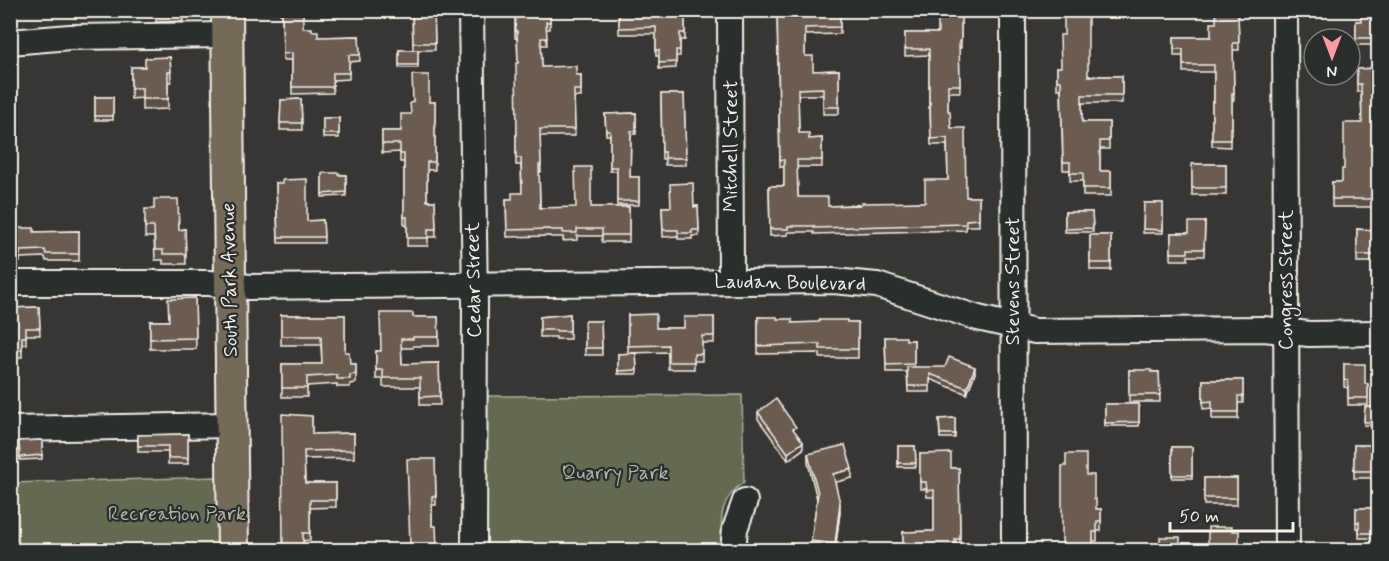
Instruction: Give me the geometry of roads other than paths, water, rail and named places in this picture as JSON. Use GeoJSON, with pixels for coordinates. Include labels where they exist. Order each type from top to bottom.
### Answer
{"type":"FeatureCollection","features":[{"type":"Feature","properties":{"kind":"main road","name":"South Park Avenue"},"geometry":{"type":"LineString","coordinates":[[227,23],[233,550]]}},
{"type":"Feature","properties":{"kind":"street","name":"Cedar Street"},"geometry":{"type":"LineString","coordinates":[[471,10],[474,550]]}},
{"type":"Feature","properties":{"kind":"street","name":"Mitchell Street"},"geometry":{"type":"LineString","coordinates":[[730,10],[731,281]]}},
{"type":"Feature","properties":{"kind":"street","name":"Stevens Street"},"geometry":{"type":"LineString","coordinates":[[1013,10],[1014,550]]}},
{"type":"Feature","properties":{"kind":"street","name":"Congress Street"},"geometry":{"type":"LineString","coordinates":[[1285,10],[1287,550]]}},
{"type":"Feature","properties":{"kind":"street"},"geometry":{"type":"LineString","coordinates":[[10,42],[227,23]]}},
{"type":"Feature","properties":{"kind":"street","name":"Laudan Boulevard"},"geometry":{"type":"LineString","coordinates":[[10,284],[209,283],[262,287],[833,280],[887,288],[978,318],[1035,331],[1264,330],[1309,334],[1378,333]]}},
{"type":"Feature","properties":{"kind":"street"},"geometry":{"type":"LineString","coordinates":[[10,429],[231,425]]}},
{"type":"Feature","properties":{"kind":"street"},"geometry":{"type":"LineString","coordinates":[[733,550],[735,529],[745,501]]}},
{"type":"Feature","properties":{"kind":"park label","name":"Quarry Park"},"geometry":{"type":"Point","coordinates":[615,473]}},
{"type":"Feature","properties":{"kind":"park label","name":"Recreation Park"},"geometry":{"type":"Point","coordinates":[177,514]}}]}
